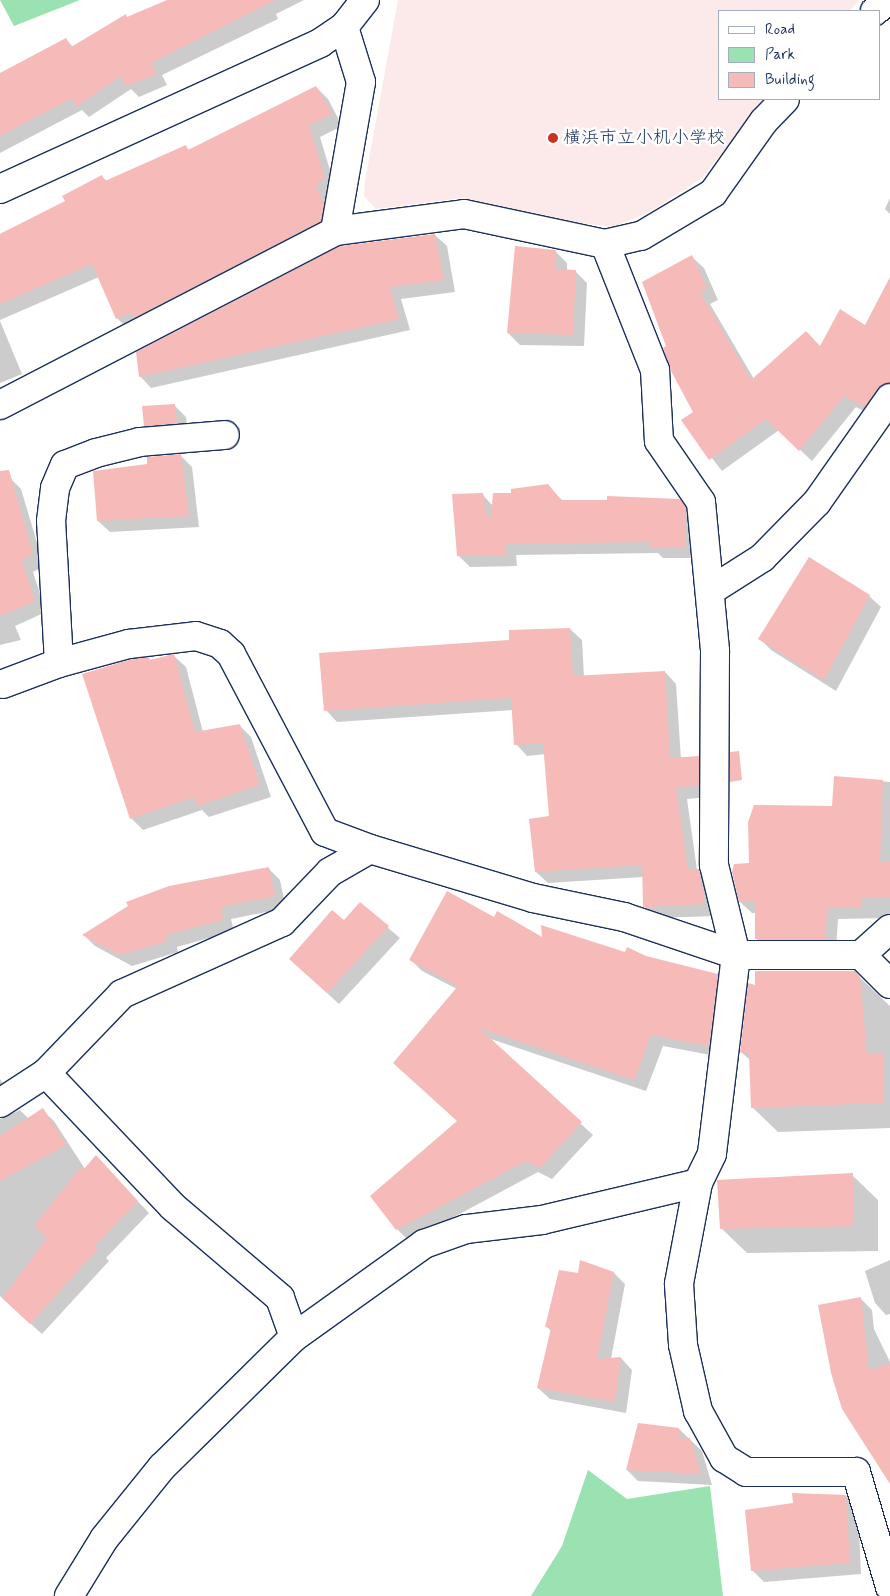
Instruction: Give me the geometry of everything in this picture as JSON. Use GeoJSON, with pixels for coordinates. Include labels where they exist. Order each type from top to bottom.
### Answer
{"type":"FeatureCollection","features":[{"type":"Feature","properties":{"kind":"street"},"geometry":{"type":"LineString","coordinates":[[0,189],[320,43],[344,27],[365,0]]}},
{"type":"Feature","properties":{"kind":"street"},"geometry":{"type":"LineString","coordinates":[[876,10],[888,0]]}},
{"type":"Feature","properties":{"kind":"street"},"geometry":{"type":"LineString","coordinates":[[336,231],[361,82],[344,27]]}},
{"type":"Feature","properties":{"kind":"street"},"geometry":{"type":"LineString","coordinates":[[0,406],[336,231],[464,214],[605,244],[641,236],[713,194],[764,121],[785,100]]}},
{"type":"Feature","properties":{"kind":"street"},"geometry":{"type":"LineString","coordinates":[[605,244],[655,370],[658,441],[702,502],[715,651],[714,864],[736,955],[712,1154],[698,1183],[679,1284],[683,1345],[698,1411],[724,1458],[746,1472],[856,1472],[890,1587]]}},
{"type":"Feature","properties":{"kind":"street"},"geometry":{"type":"LineString","coordinates":[[710,591],[762,558],[817,502],[890,398]]}},
{"type":"Feature","properties":{"kind":"street"},"geometry":{"type":"LineString","coordinates":[[59,663],[52,521],[55,488],[65,465],[96,453],[140,442],[225,435]]}},
{"type":"Feature","properties":{"kind":"street"},"geometry":{"type":"LineString","coordinates":[[3,684],[59,663],[139,643],[196,636],[220,644],[231,654],[325,832],[370,849],[533,898],[624,917],[736,955],[861,955],[890,929]]}},
{"type":"Feature","properties":{"kind":"street"},"geometry":{"type":"LineString","coordinates":[[0,1103],[46,1073],[122,994],[282,922],[330,872],[370,849]]}},
{"type":"Feature","properties":{"kind":"street"},"geometry":{"type":"LineString","coordinates":[[861,955],[890,984]]}},
{"type":"Feature","properties":{"kind":"street"},"geometry":{"type":"LineString","coordinates":[[46,1073],[172,1206],[280,1298],[294,1337]]}},
{"type":"Feature","properties":{"kind":"street"},"geometry":{"type":"LineString","coordinates":[[69,1596],[104,1539],[162,1467],[294,1337],[424,1244],[466,1229],[542,1220],[698,1183]]}},
{"type":"Feature","properties":{"kind":"shaded area","name":"横浜市立小机小学校"},"geometry":{"type":"Polygon","coordinates":[[[398,0],[860,0],[850,10],[718,10],[718,100],[765,100],[702,178],[648,213],[613,227],[556,220],[462,198],[376,209],[364,196],[365,181],[398,0]]]}},
{"type":"Feature","properties":{"kind":"green space"},"geometry":{"type":"Polygon","coordinates":[[[0,0],[80,0],[14,26],[0,0]]]}},
{"type":"Feature","properties":{"kind":"green space"},"geometry":{"type":"Polygon","coordinates":[[[588,1470],[627,1499],[710,1486],[723,1596],[531,1596],[562,1546],[588,1470]]]}},
{"type":"Feature","properties":{"kind":"building"},"geometry":{"type":"Polygon","coordinates":[[[167,0],[275,0],[151,63],[157,74],[126,86],[121,76],[76,107],[72,98],[0,136],[0,73],[66,38],[71,47],[126,14],[127,17],[167,0]]]}},
{"type":"Feature","properties":{"kind":"building"},"geometry":{"type":"Polygon","coordinates":[[[316,86],[332,114],[309,125],[325,178],[316,185],[324,205],[321,221],[133,318],[132,312],[116,319],[92,264],[0,304],[0,234],[65,201],[62,196],[102,175],[105,181],[186,145],[188,150],[316,86]]]}},
{"type":"Feature","properties":{"kind":"building"},"geometry":{"type":"Polygon","coordinates":[[[435,234],[444,280],[390,287],[399,319],[139,377],[136,352],[340,246],[435,234]]]}},
{"type":"Feature","properties":{"kind":"building"},"geometry":{"type":"Polygon","coordinates":[[[515,246],[556,250],[556,269],[576,270],[573,335],[507,333],[515,246]]]}},
{"type":"Feature","properties":{"kind":"building"},"geometry":{"type":"Polygon","coordinates":[[[692,255],[707,288],[700,292],[751,380],[806,331],[820,346],[840,309],[865,325],[890,277],[890,383],[878,389],[865,407],[844,396],[799,451],[766,419],[709,460],[681,420],[693,412],[671,371],[663,348],[666,346],[642,282],[692,255]]]}},
{"type":"Feature","properties":{"kind":"building"},"geometry":{"type":"Polygon","coordinates":[[[175,404],[177,423],[144,426],[142,406],[175,404]]]}},
{"type":"Feature","properties":{"kind":"building"},"geometry":{"type":"Polygon","coordinates":[[[181,454],[189,516],[97,521],[93,471],[147,464],[147,457],[181,454]]]}},
{"type":"Feature","properties":{"kind":"building"},"geometry":{"type":"Polygon","coordinates":[[[9,470],[33,554],[22,560],[35,601],[0,616],[0,471],[9,470]]]}},
{"type":"Feature","properties":{"kind":"building"},"geometry":{"type":"Polygon","coordinates":[[[548,484],[561,500],[607,500],[607,496],[680,499],[686,507],[686,547],[650,547],[650,542],[505,544],[506,555],[457,556],[452,494],[483,493],[487,517],[491,517],[493,493],[511,493],[511,489],[548,484]]]}},
{"type":"Feature","properties":{"kind":"building"},"geometry":{"type":"Polygon","coordinates":[[[809,557],[870,595],[824,680],[758,639],[809,557]]]}},
{"type":"Feature","properties":{"kind":"building"},"geometry":{"type":"Polygon","coordinates":[[[570,628],[573,676],[665,671],[670,758],[699,756],[699,785],[676,788],[688,870],[699,869],[705,904],[643,907],[642,865],[535,872],[529,819],[549,816],[543,743],[514,745],[511,698],[324,711],[319,653],[509,640],[509,630],[570,628]]]}},
{"type":"Feature","properties":{"kind":"building"},"geometry":{"type":"Polygon","coordinates":[[[174,654],[195,732],[240,724],[260,785],[197,806],[194,797],[130,819],[82,674],[132,659],[149,657],[150,660],[174,654]]]}},
{"type":"Feature","properties":{"kind":"building"},"geometry":{"type":"Polygon","coordinates":[[[739,751],[742,780],[730,782],[730,752],[739,751]]]}},
{"type":"Feature","properties":{"kind":"building"},"geometry":{"type":"Polygon","coordinates":[[[834,776],[883,780],[880,862],[890,861],[890,897],[861,897],[861,907],[827,908],[825,939],[755,939],[755,901],[739,902],[732,872],[734,864],[749,863],[748,822],[754,805],[832,806],[834,776]]]}},
{"type":"Feature","properties":{"kind":"building"},"geometry":{"type":"Polygon","coordinates":[[[269,867],[275,896],[221,907],[223,920],[166,935],[168,941],[120,955],[82,935],[128,906],[126,902],[169,886],[269,867]]]}},
{"type":"Feature","properties":{"kind":"building"},"geometry":{"type":"Polygon","coordinates":[[[447,891],[494,917],[497,911],[542,937],[541,925],[625,952],[627,947],[646,956],[718,974],[709,1046],[651,1035],[634,1080],[479,1028],[582,1122],[540,1168],[526,1161],[396,1230],[370,1196],[457,1121],[393,1063],[458,986],[409,960],[447,891]]]}},
{"type":"Feature","properties":{"kind":"building"},"geometry":{"type":"Polygon","coordinates":[[[360,902],[389,926],[327,993],[289,959],[332,910],[344,920],[360,902]]]}},
{"type":"Feature","properties":{"kind":"building"},"geometry":{"type":"Polygon","coordinates":[[[755,971],[855,971],[860,977],[867,1054],[883,1054],[884,1103],[751,1108],[749,1054],[740,1052],[748,983],[755,985],[755,971]]]}},
{"type":"Feature","properties":{"kind":"building"},"geometry":{"type":"Polygon","coordinates":[[[43,1108],[66,1145],[0,1181],[0,1136],[43,1108]]]}},
{"type":"Feature","properties":{"kind":"building"},"geometry":{"type":"Polygon","coordinates":[[[96,1155],[138,1201],[95,1245],[98,1249],[30,1324],[2,1298],[47,1238],[34,1226],[81,1167],[83,1170],[96,1155]]]}},
{"type":"Feature","properties":{"kind":"building"},"geometry":{"type":"Polygon","coordinates":[[[853,1173],[853,1226],[720,1229],[717,1180],[853,1173]]]}},
{"type":"Feature","properties":{"kind":"building"},"geometry":{"type":"Polygon","coordinates":[[[580,1260],[614,1272],[597,1359],[621,1357],[615,1402],[537,1388],[551,1328],[545,1327],[559,1270],[578,1273],[580,1260]]]}},
{"type":"Feature","properties":{"kind":"building"},"geometry":{"type":"Polygon","coordinates":[[[861,1297],[869,1370],[890,1363],[890,1484],[842,1409],[831,1373],[818,1305],[861,1297]]]}},
{"type":"Feature","properties":{"kind":"building"},"geometry":{"type":"Polygon","coordinates":[[[638,1423],[679,1428],[679,1439],[690,1438],[701,1474],[626,1470],[638,1423]]]}},
{"type":"Feature","properties":{"kind":"building"},"geometry":{"type":"Polygon","coordinates":[[[792,1493],[846,1495],[850,1563],[751,1571],[745,1510],[793,1503],[792,1493]]]}},
{"type":"Feature","properties":{"kind":"place","name":"横浜市立小机小学校"},"geometry":{"type":"Point","coordinates":[553,138]}}]}
